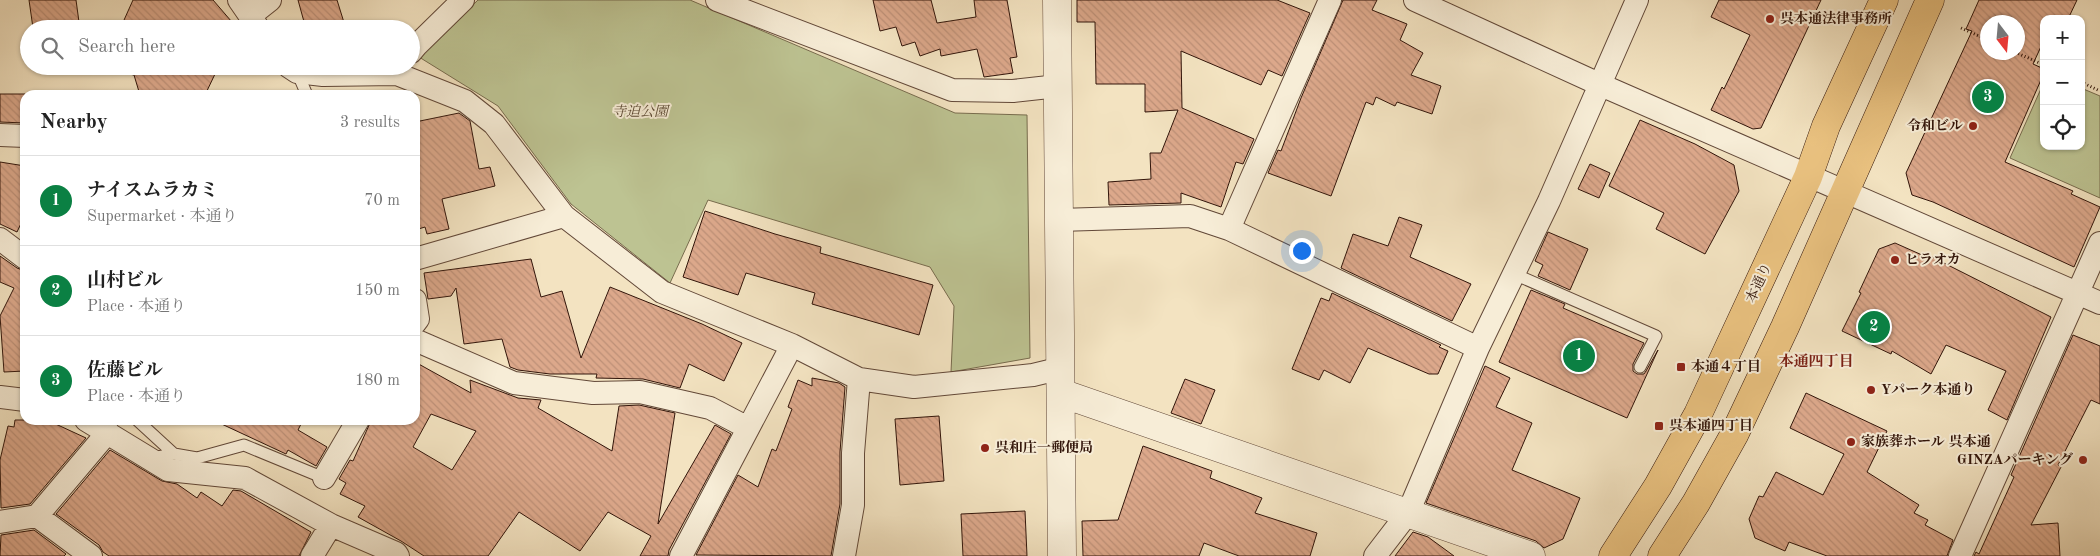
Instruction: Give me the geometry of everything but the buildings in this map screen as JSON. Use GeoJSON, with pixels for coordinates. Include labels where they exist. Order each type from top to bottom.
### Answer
{"type":"FeatureCollection","features":[{"type":"Feature","properties":{"kind":"highway","name":"本通り"},"geometry":{"type":"LineString","coordinates":[[1613,556],[1658,486],[1698,414],[1808,176],[1826,126],[1884,0]]}},
{"type":"Feature","properties":{"kind":"highway"},"geometry":{"type":"LineString","coordinates":[[1662,556],[1696,503],[1734,435],[1930,0]]}},
{"type":"Feature","properties":{"kind":"street"},"geometry":{"type":"LineString","coordinates":[[250,15],[270,0]]}},
{"type":"Feature","properties":{"kind":"street"},"geometry":{"type":"LineString","coordinates":[[420,42],[463,0]]}},
{"type":"Feature","properties":{"kind":"street"},"geometry":{"type":"LineString","coordinates":[[717,0],[745,6],[952,90],[1013,91],[1058,86]]}},
{"type":"Feature","properties":{"kind":"street"},"geometry":{"type":"LineString","coordinates":[[1057,0],[1062,556]]}},
{"type":"Feature","properties":{"kind":"street"},"geometry":{"type":"LineString","coordinates":[[1229,229],[1330,0]]}},
{"type":"Feature","properties":{"kind":"street"},"geometry":{"type":"LineString","coordinates":[[1415,0],[1601,85],[2100,303]]}},
{"type":"Feature","properties":{"kind":"street"},"geometry":{"type":"LineString","coordinates":[[1375,556],[1408,513],[1478,348],[1549,201],[1638,0]]}},
{"type":"Feature","properties":{"kind":"street"},"geometry":{"type":"LineString","coordinates":[[410,75],[465,101],[494,124],[564,216],[662,292],[792,345],[859,379],[914,387],[1033,375],[1061,380],[1408,513],[1531,556]]}},
{"type":"Feature","properties":{"kind":"street"},"geometry":{"type":"LineString","coordinates":[[0,135],[20,136]]}},
{"type":"Feature","properties":{"kind":"street"},"geometry":{"type":"LineString","coordinates":[[420,259],[564,216]]}},
{"type":"Feature","properties":{"kind":"street"},"geometry":{"type":"LineString","coordinates":[[1059,220],[1190,216],[1229,229],[1478,348]]}},
{"type":"Feature","properties":{"kind":"street"},"geometry":{"type":"LineString","coordinates":[[0,239],[20,254]]}},
{"type":"Feature","properties":{"kind":"street"},"geometry":{"type":"LineString","coordinates":[[1960,556],[2100,243]]}},
{"type":"Feature","properties":{"kind":"street"},"geometry":{"type":"LineString","coordinates":[[420,342],[514,383],[593,393],[640,392],[710,408],[748,428]]}},
{"type":"Feature","properties":{"kind":"street"},"geometry":{"type":"LineString","coordinates":[[681,556],[792,345]]}},
{"type":"Feature","properties":{"kind":"street"},"geometry":{"type":"LineString","coordinates":[[844,556],[853,506],[853,453],[859,379]]}},
{"type":"Feature","properties":{"kind":"street"},"geometry":{"type":"LineString","coordinates":[[0,397],[20,399]]}},
{"type":"Feature","properties":{"kind":"street"},"geometry":{"type":"LineString","coordinates":[[95,425],[168,470],[245,478],[331,525],[396,553],[398,556]]}},
{"type":"Feature","properties":{"kind":"street"},"geometry":{"type":"LineString","coordinates":[[324,478],[355,425]]}},
{"type":"Feature","properties":{"kind":"street"},"geometry":{"type":"LineString","coordinates":[[0,522],[37,516],[108,432]]}},
{"type":"Feature","properties":{"kind":"street"},"geometry":{"type":"LineString","coordinates":[[37,516],[91,556]]}},
{"type":"Feature","properties":{"kind":"street"},"geometry":{"type":"LineString","coordinates":[[312,556],[331,525]]}},
{"type":"Feature","properties":{"kind":"lane"},"geometry":{"type":"LineString","coordinates":[[296,75],[304,90]]}},
{"type":"Feature","properties":{"kind":"lane"},"geometry":{"type":"LineString","coordinates":[[1514,274],[1656,336],[1640,368]]}},
{"type":"Feature","properties":{"kind":"lane"},"geometry":{"type":"LineString","coordinates":[[142,425],[174,454]]}},
{"type":"Feature","properties":{"kind":"lane"},"geometry":{"type":"LineString","coordinates":[[150,458],[174,454],[198,458],[244,446],[324,478]]}},
{"type":"Feature","properties":{"kind":"path"},"geometry":{"type":"LineString","coordinates":[[1962,28],[1980,36]]}},
{"type":"Feature","properties":{"kind":"path"},"geometry":{"type":"LineString","coordinates":[[2025,56],[2040,63]]}},
{"type":"Feature","properties":{"kind":"path"},"geometry":{"type":"LineString","coordinates":[[2085,84],[2100,91]]}},
{"type":"Feature","properties":{"kind":"green space","name":"寺迫公園"},"geometry":{"type":"Polygon","coordinates":[[[478,0],[690,0],[955,113],[1027,115],[1030,358],[951,372],[954,306],[930,267],[708,200],[670,283],[571,204],[498,106],[420,56],[478,0]]]}},
{"type":"Feature","properties":{"kind":"green space"},"geometry":{"type":"Polygon","coordinates":[[[2085,90],[2100,96],[2100,198],[2010,158],[2040,91],[2040,150],[2085,150],[2085,90]]]}},
{"type":"Feature","properties":{"kind":"place","name":"呉本通法律事務所"},"geometry":{"type":"Point","coordinates":[1770,19]}},
{"type":"Feature","properties":{"kind":"place","name":"佐藤ビル"},"geometry":{"type":"Point","coordinates":[1988,97]}},
{"type":"Feature","properties":{"kind":"place","name":"令和ビル"},"geometry":{"type":"Point","coordinates":[1973,126]}},
{"type":"Feature","properties":{"kind":"place","name":"ヒラオカ"},"geometry":{"type":"Point","coordinates":[1895,260]}},
{"type":"Feature","properties":{"kind":"place","name":"山村ビル"},"geometry":{"type":"Point","coordinates":[1874,327]}},
{"type":"Feature","properties":{"kind":"place","name":"ナイスムラカミ"},"geometry":{"type":"Point","coordinates":[1579,356]}},
{"type":"Feature","properties":{"kind":"place","name":"本通４丁目"},"geometry":{"type":"Point","coordinates":[1681,367]}},
{"type":"Feature","properties":{"kind":"place","name":"Yパーク本通り"},"geometry":{"type":"Point","coordinates":[1871,390]}},
{"type":"Feature","properties":{"kind":"place","name":"呉本通四丁目"},"geometry":{"type":"Point","coordinates":[1659,426]}},
{"type":"Feature","properties":{"kind":"place","name":"家族葬ホール 呉本通"},"geometry":{"type":"Point","coordinates":[1851,442]}},
{"type":"Feature","properties":{"kind":"place","name":"呉和庄一郵便局"},"geometry":{"type":"Point","coordinates":[985,448]}},
{"type":"Feature","properties":{"kind":"place","name":"GINZAパーキング"},"geometry":{"type":"Point","coordinates":[2083,460]}},
{"type":"Feature","properties":{"kind":"district","name":"本通四丁目"},"geometry":{"type":"Point","coordinates":[1816,362]}}]}
